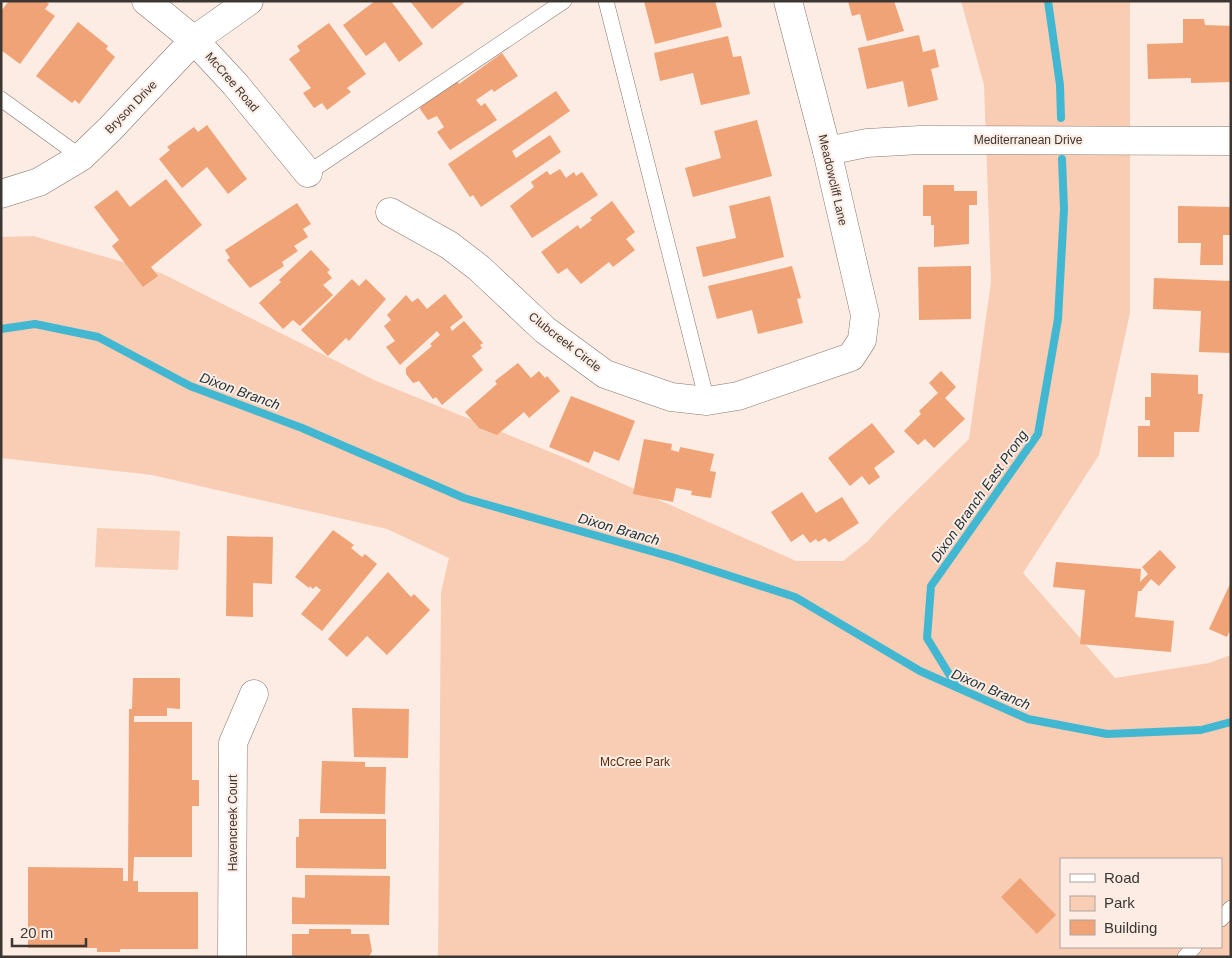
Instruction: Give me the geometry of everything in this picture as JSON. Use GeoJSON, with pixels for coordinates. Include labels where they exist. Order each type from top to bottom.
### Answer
{"type":"FeatureCollection","features":[{"type":"Feature","properties":{"kind":"street","name":"McCree Road"},"geometry":{"type":"LineString","coordinates":[[146,1],[194,40],[235,84],[308,173]]}},
{"type":"Feature","properties":{"kind":"street","name":"Bryson Drive"},"geometry":{"type":"LineString","coordinates":[[1,194],[39,182],[81,157],[194,40],[249,1]]}},
{"type":"Feature","properties":{"kind":"street","name":"Meadowcliff Lane"},"geometry":{"type":"LineString","coordinates":[[788,1],[827,151],[865,315],[862,340],[851,357]]}},
{"type":"Feature","properties":{"kind":"street","name":"Mediterranean Drive"},"geometry":{"type":"LineString","coordinates":[[827,151],[867,143],[920,140],[1231,141]]}},
{"type":"Feature","properties":{"kind":"street","name":"Clubcreek Circle"},"geometry":{"type":"LineString","coordinates":[[390,212],[449,244],[545,330],[605,374],[671,397],[707,401],[738,396],[851,357]]}},
{"type":"Feature","properties":{"kind":"street","name":"Havencreek Court"},"geometry":{"type":"LineString","coordinates":[[232,957],[233,743],[254,694]]}},
{"type":"Feature","properties":{"kind":"lane"},"geometry":{"type":"LineString","coordinates":[[308,173],[564,1]]}},
{"type":"Feature","properties":{"kind":"lane"},"geometry":{"type":"LineString","coordinates":[[606,1],[707,401]]}},
{"type":"Feature","properties":{"kind":"lane"},"geometry":{"type":"LineString","coordinates":[[1,99],[81,157]]}},
{"type":"Feature","properties":{"kind":"lane"},"geometry":{"type":"LineString","coordinates":[[1222,918],[1231,908]]}},
{"type":"Feature","properties":{"kind":"green space","name":"McCree Park"},"geometry":{"type":"Polygon","coordinates":[[[961,1],[1130,1],[1130,313],[1099,455],[1023,573],[1115,678],[1209,663],[1231,655],[1231,957],[438,957],[441,592],[449,558],[387,529],[152,475],[1,458],[1,237],[33,236],[161,273],[374,380],[565,458],[796,561],[843,561],[868,541],[969,439],[991,282],[984,85],[961,1]]]}},
{"type":"Feature","properties":{"kind":"green space"},"geometry":{"type":"Polygon","coordinates":[[[97,528],[180,531],[178,570],[95,567],[97,528]]]}},
{"type":"Feature","properties":{"kind":"building"},"geometry":{"type":"Polygon","coordinates":[[[9,1],[45,1],[49,4],[45,9],[55,16],[20,64],[1,50],[1,11],[9,1]]]}},
{"type":"Feature","properties":{"kind":"building"},"geometry":{"type":"Polygon","coordinates":[[[375,1],[391,1],[423,44],[399,62],[385,42],[366,56],[343,25],[375,1]]]}},
{"type":"Feature","properties":{"kind":"building"},"geometry":{"type":"Polygon","coordinates":[[[410,1],[466,1],[432,29],[410,1]]]}},
{"type":"Feature","properties":{"kind":"building"},"geometry":{"type":"Polygon","coordinates":[[[644,1],[715,1],[722,27],[655,44],[644,1]]]}},
{"type":"Feature","properties":{"kind":"building"},"geometry":{"type":"Polygon","coordinates":[[[848,1],[894,1],[904,31],[867,41],[860,14],[852,16],[848,1]]]}},
{"type":"Feature","properties":{"kind":"building"},"geometry":{"type":"Polygon","coordinates":[[[1183,19],[1204,19],[1205,25],[1231,26],[1231,82],[1191,83],[1191,78],[1148,79],[1147,44],[1183,43],[1183,19]]]}},
{"type":"Feature","properties":{"kind":"building"},"geometry":{"type":"Polygon","coordinates":[[[78,22],[108,46],[106,49],[115,57],[79,104],[75,100],[72,103],[36,76],[78,22]]]}},
{"type":"Feature","properties":{"kind":"building"},"geometry":{"type":"Polygon","coordinates":[[[329,23],[366,74],[347,88],[351,92],[327,110],[322,103],[314,108],[303,93],[311,88],[289,59],[300,51],[297,46],[329,23]]]}},
{"type":"Feature","properties":{"kind":"building"},"geometry":{"type":"Polygon","coordinates":[[[919,35],[923,52],[935,49],[939,67],[931,69],[938,100],[908,107],[903,81],[867,89],[858,48],[919,35]]]}},
{"type":"Feature","properties":{"kind":"building"},"geometry":{"type":"Polygon","coordinates":[[[728,36],[733,57],[741,56],[750,94],[701,105],[693,73],[660,81],[654,53],[728,36]]]}},
{"type":"Feature","properties":{"kind":"building"},"geometry":{"type":"Polygon","coordinates":[[[502,53],[518,76],[494,92],[492,89],[476,100],[481,106],[485,103],[497,120],[450,150],[437,132],[444,127],[437,116],[428,120],[420,109],[421,106],[457,80],[459,84],[502,53]]]}},
{"type":"Feature","properties":{"kind":"building"},"geometry":{"type":"Polygon","coordinates":[[[556,91],[570,111],[512,151],[516,158],[550,135],[561,152],[481,207],[473,195],[470,197],[448,164],[556,91]]]}},
{"type":"Feature","properties":{"kind":"building"},"geometry":{"type":"Polygon","coordinates":[[[757,120],[772,176],[693,197],[685,168],[721,158],[714,131],[757,120]]]}},
{"type":"Feature","properties":{"kind":"building"},"geometry":{"type":"Polygon","coordinates":[[[207,125],[247,179],[228,194],[207,167],[182,188],[159,159],[170,150],[167,147],[194,127],[198,132],[207,125]]]}},
{"type":"Feature","properties":{"kind":"building"},"geometry":{"type":"Polygon","coordinates":[[[560,169],[566,178],[574,172],[576,176],[582,172],[598,195],[532,238],[510,206],[534,187],[531,182],[547,171],[550,175],[560,169]]]}},
{"type":"Feature","properties":{"kind":"building"},"geometry":{"type":"Polygon","coordinates":[[[166,179],[202,225],[151,267],[158,276],[143,287],[112,246],[119,240],[94,207],[117,190],[130,207],[166,179]]]}},
{"type":"Feature","properties":{"kind":"building"},"geometry":{"type":"Polygon","coordinates":[[[923,185],[954,185],[954,191],[977,191],[977,205],[969,205],[969,244],[934,247],[934,225],[931,225],[931,216],[923,216],[923,185]]]}},
{"type":"Feature","properties":{"kind":"building"},"geometry":{"type":"Polygon","coordinates":[[[770,196],[784,257],[703,277],[696,247],[736,238],[729,206],[770,196]]]}},
{"type":"Feature","properties":{"kind":"building"},"geometry":{"type":"Polygon","coordinates":[[[612,201],[635,232],[626,239],[635,250],[613,267],[609,262],[581,284],[567,268],[558,274],[541,252],[578,225],[580,229],[592,220],[590,218],[612,201]]]}},
{"type":"Feature","properties":{"kind":"building"},"geometry":{"type":"Polygon","coordinates":[[[297,203],[311,224],[303,229],[308,237],[294,246],[298,251],[282,262],[284,266],[250,288],[227,260],[230,258],[225,250],[297,203]]]}},
{"type":"Feature","properties":{"kind":"building"},"geometry":{"type":"Polygon","coordinates":[[[1178,206],[1231,207],[1231,235],[1223,235],[1223,265],[1200,265],[1201,243],[1178,243],[1178,206]]]}},
{"type":"Feature","properties":{"kind":"building"},"geometry":{"type":"Polygon","coordinates":[[[311,250],[330,270],[327,272],[332,278],[323,285],[333,295],[300,326],[293,320],[283,329],[259,303],[281,282],[279,280],[311,250]]]}},
{"type":"Feature","properties":{"kind":"building"},"geometry":{"type":"Polygon","coordinates":[[[792,266],[801,298],[797,299],[803,323],[758,334],[752,310],[717,319],[708,286],[792,266]]]}},
{"type":"Feature","properties":{"kind":"building"},"geometry":{"type":"Polygon","coordinates":[[[971,266],[971,319],[919,320],[918,267],[971,266]]]}},
{"type":"Feature","properties":{"kind":"building"},"geometry":{"type":"Polygon","coordinates":[[[1154,278],[1231,281],[1231,353],[1199,352],[1201,311],[1153,309],[1154,278]]]}},
{"type":"Feature","properties":{"kind":"building"},"geometry":{"type":"Polygon","coordinates":[[[352,279],[359,286],[366,279],[386,299],[349,341],[346,338],[328,356],[301,330],[352,279]]]}},
{"type":"Feature","properties":{"kind":"building"},"geometry":{"type":"Polygon","coordinates":[[[445,294],[463,317],[450,327],[452,331],[464,321],[483,343],[480,345],[482,348],[472,356],[483,370],[442,405],[436,397],[433,399],[419,381],[413,383],[406,374],[406,368],[432,346],[430,344],[440,335],[437,331],[400,365],[386,347],[395,341],[384,326],[391,320],[387,315],[406,295],[412,302],[418,298],[427,309],[445,294]]]}},
{"type":"Feature","properties":{"kind":"building"},"geometry":{"type":"Polygon","coordinates":[[[518,363],[531,378],[539,371],[545,378],[547,376],[560,391],[529,418],[524,412],[497,435],[479,428],[465,412],[497,384],[495,381],[518,363]]]}},
{"type":"Feature","properties":{"kind":"building"},"geometry":{"type":"Polygon","coordinates":[[[941,371],[956,387],[945,398],[965,419],[934,448],[925,439],[918,445],[904,431],[921,414],[919,411],[938,393],[929,383],[941,371]]]}},
{"type":"Feature","properties":{"kind":"building"},"geometry":{"type":"Polygon","coordinates":[[[1151,373],[1198,375],[1198,394],[1203,394],[1199,432],[1174,432],[1174,457],[1138,457],[1138,426],[1150,426],[1150,420],[1145,420],[1145,397],[1151,397],[1151,373]]]}},
{"type":"Feature","properties":{"kind":"building"},"geometry":{"type":"Polygon","coordinates":[[[571,396],[635,421],[619,461],[594,451],[589,463],[549,447],[571,396]]]}},
{"type":"Feature","properties":{"kind":"building"},"geometry":{"type":"Polygon","coordinates":[[[872,423],[895,452],[874,468],[880,477],[869,485],[862,476],[850,486],[828,458],[872,423]]]}},
{"type":"Feature","properties":{"kind":"building"},"geometry":{"type":"Polygon","coordinates":[[[644,439],[672,444],[671,450],[679,452],[680,447],[714,454],[710,471],[716,472],[711,498],[691,495],[692,491],[676,488],[673,502],[633,494],[644,439]]]}},
{"type":"Feature","properties":{"kind":"building"},"geometry":{"type":"Polygon","coordinates":[[[802,492],[816,513],[842,497],[859,523],[829,542],[825,538],[818,542],[816,539],[810,543],[803,534],[791,542],[771,512],[802,492]]]}},
{"type":"Feature","properties":{"kind":"building"},"geometry":{"type":"Polygon","coordinates":[[[333,530],[354,545],[351,548],[362,557],[365,554],[377,564],[322,631],[301,614],[321,590],[316,586],[313,589],[310,586],[309,588],[295,577],[333,530]]]}},
{"type":"Feature","properties":{"kind":"building"},"geometry":{"type":"Polygon","coordinates":[[[227,536],[273,537],[272,584],[253,583],[253,617],[226,616],[227,536]]]}},
{"type":"Feature","properties":{"kind":"building"},"geometry":{"type":"Polygon","coordinates":[[[1160,550],[1176,567],[1159,586],[1151,579],[1141,591],[1138,591],[1135,617],[1174,621],[1171,652],[1080,644],[1085,590],[1053,587],[1056,562],[1141,569],[1140,582],[1148,574],[1142,567],[1160,550]]]}},
{"type":"Feature","properties":{"kind":"building"},"geometry":{"type":"Polygon","coordinates":[[[388,572],[411,597],[414,594],[430,610],[387,655],[367,636],[347,657],[328,639],[388,572]]]}},
{"type":"Feature","properties":{"kind":"building"},"geometry":{"type":"Polygon","coordinates":[[[1231,582],[1231,628],[1227,637],[1209,629],[1231,582]]]}},
{"type":"Feature","properties":{"kind":"building"},"geometry":{"type":"Polygon","coordinates":[[[133,678],[180,678],[180,709],[167,708],[167,716],[134,716],[134,722],[192,722],[192,780],[199,780],[199,806],[192,806],[192,857],[134,857],[133,881],[138,881],[138,892],[198,892],[198,949],[120,949],[120,952],[97,952],[97,948],[28,948],[28,867],[123,868],[123,881],[128,881],[129,709],[132,709],[133,678]]]}},
{"type":"Feature","properties":{"kind":"building"},"geometry":{"type":"Polygon","coordinates":[[[352,708],[409,709],[408,758],[354,757],[352,708]]]}},
{"type":"Feature","properties":{"kind":"building"},"geometry":{"type":"Polygon","coordinates":[[[322,761],[365,762],[365,767],[386,767],[385,814],[320,813],[322,761]]]}},
{"type":"Feature","properties":{"kind":"building"},"geometry":{"type":"Polygon","coordinates":[[[299,819],[386,819],[386,869],[296,868],[296,837],[299,837],[299,819]]]}},
{"type":"Feature","properties":{"kind":"building"},"geometry":{"type":"Polygon","coordinates":[[[305,875],[390,876],[389,925],[292,924],[292,897],[305,898],[305,875]]]}},
{"type":"Feature","properties":{"kind":"building"},"geometry":{"type":"Polygon","coordinates":[[[1020,878],[1056,915],[1037,934],[1001,897],[1020,878]]]}},
{"type":"Feature","properties":{"kind":"building"},"geometry":{"type":"Polygon","coordinates":[[[309,929],[351,929],[351,934],[369,934],[372,951],[369,957],[292,957],[292,934],[309,934],[309,929]]]}},
{"type":"Feature","properties":{"kind":"waterway","name":"Dixon Branch East Prong"},"geometry":{"type":"LineString","coordinates":[[1048,1],[1060,85],[1061,118]]}},
{"type":"Feature","properties":{"kind":"waterway","name":"Dixon Branch East Prong"},"geometry":{"type":"LineString","coordinates":[[957,687],[927,638],[931,586],[1038,434],[1058,319],[1064,209],[1062,159]]}},
{"type":"Feature","properties":{"kind":"waterway","name":"Dixon Branch"},"geometry":{"type":"LineString","coordinates":[[1,329],[35,324],[98,337],[190,386],[302,428],[464,498],[675,558],[795,597],[920,671],[1028,719],[1107,734],[1201,730],[1231,722]]}}]}
